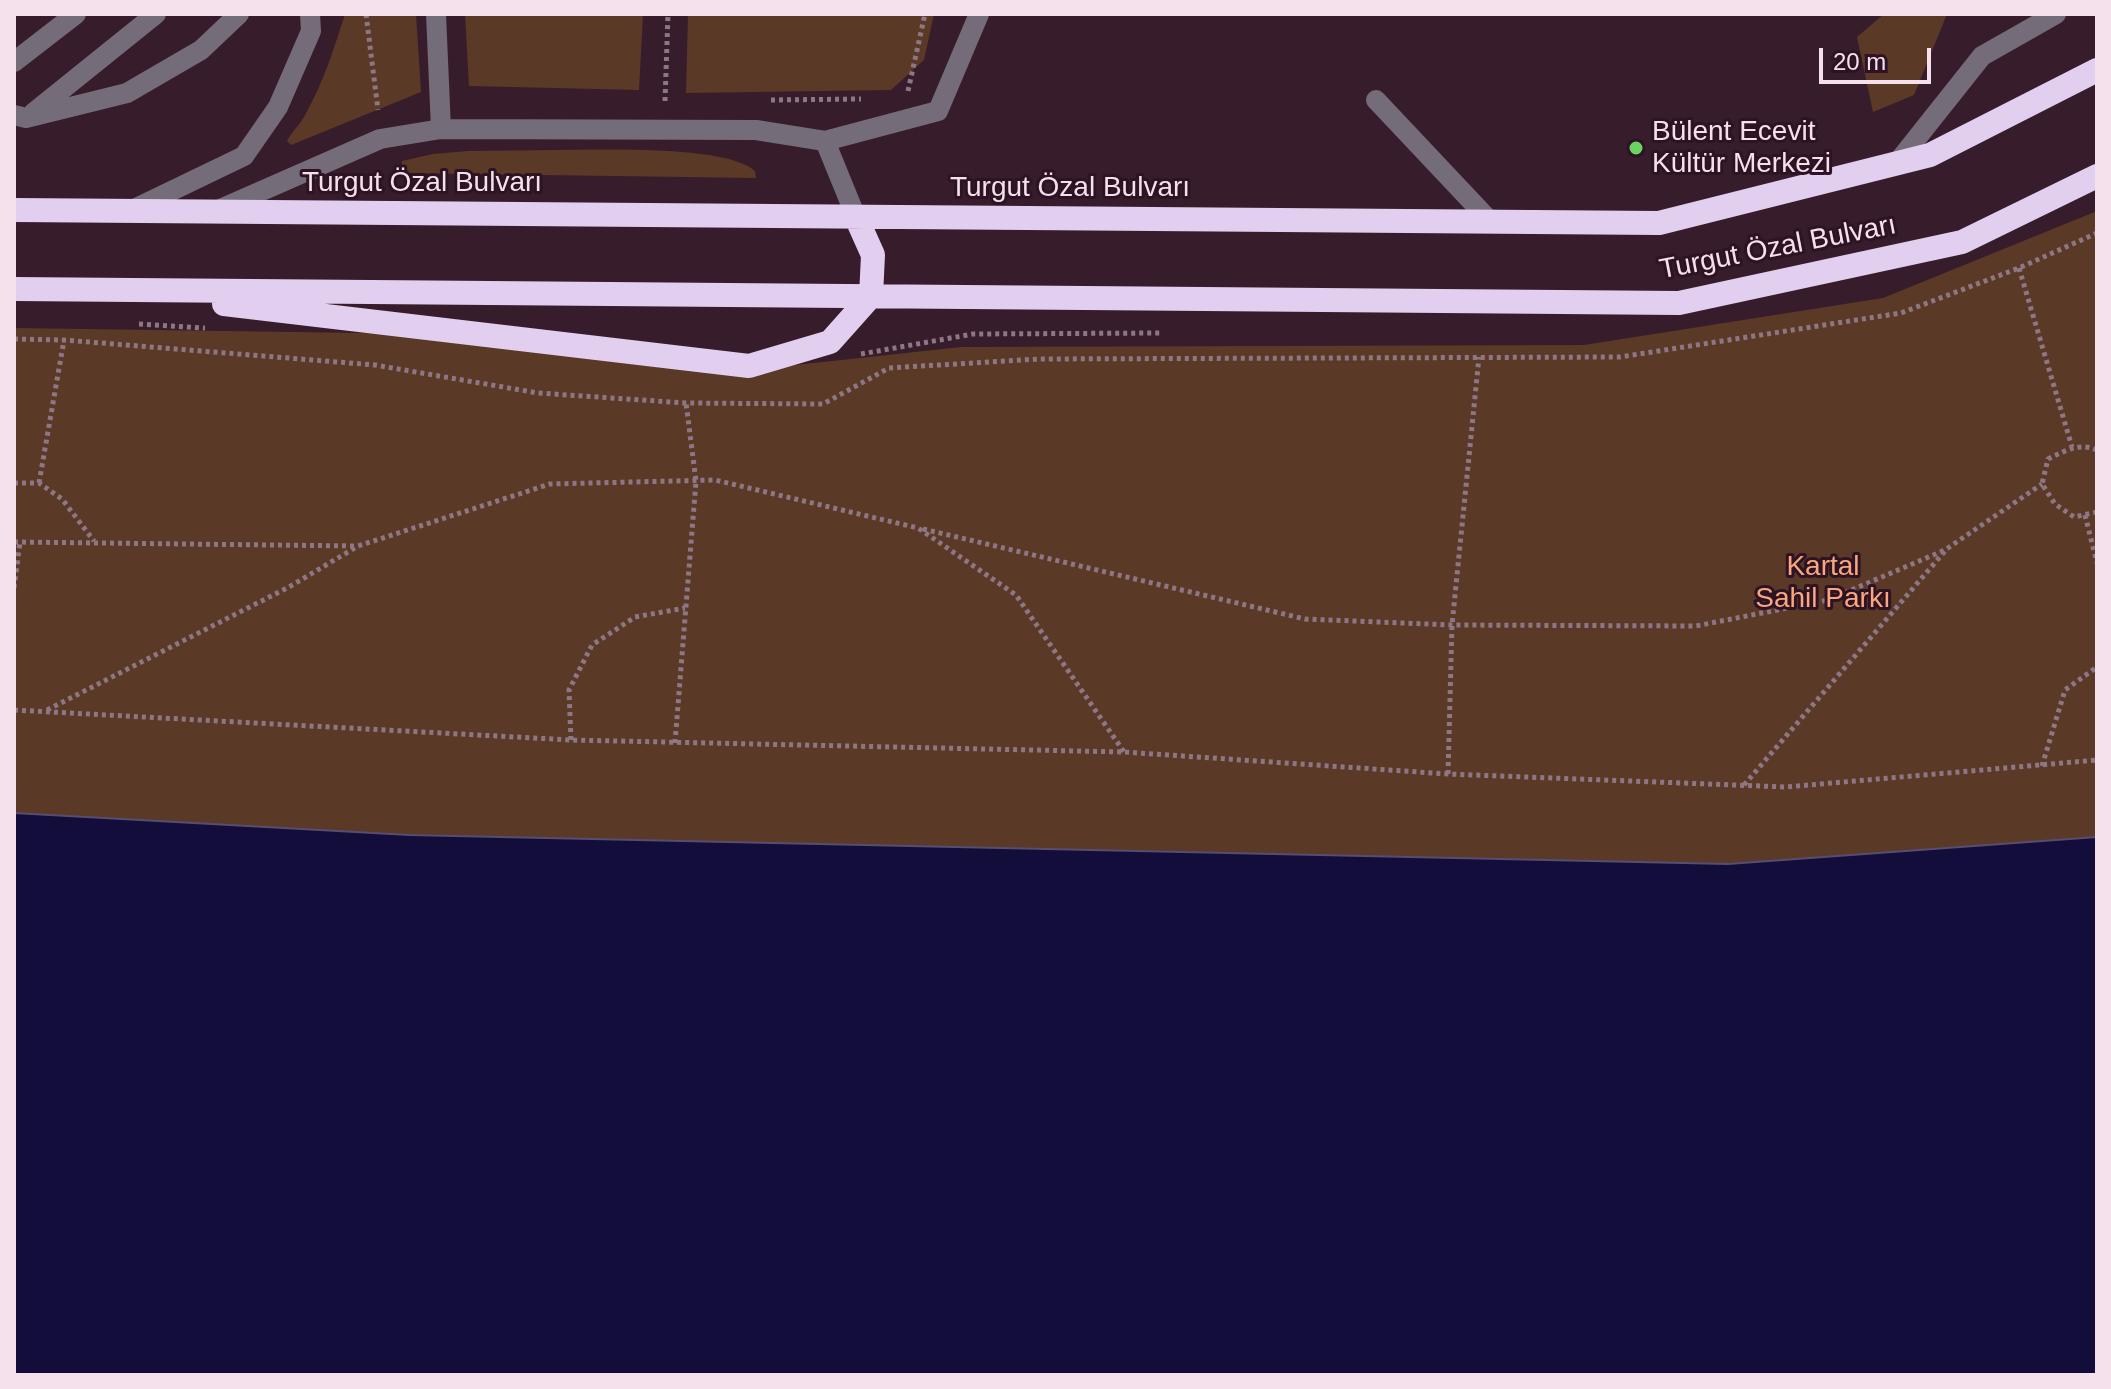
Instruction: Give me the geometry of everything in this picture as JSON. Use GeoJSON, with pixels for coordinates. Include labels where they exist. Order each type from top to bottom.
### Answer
{"type":"FeatureCollection","features":[{"type":"Feature","properties":{"kind":"highway","name":"Turgut Özal Bulvarı"},"geometry":{"type":"LineString","coordinates":[[14,210],[1659,223],[1930,155],[2097,70]]}},
{"type":"Feature","properties":{"kind":"highway","name":"Turgut Özal Bulvarı"},"geometry":{"type":"LineString","coordinates":[[14,289],[1679,303],[1962,242],[2097,176]]}},
{"type":"Feature","properties":{"kind":"highway"},"geometry":{"type":"LineString","coordinates":[[100,289],[749,366],[830,342],[871,296],[873,255],[856,217]]}},
{"type":"Feature","properties":{"kind":"lane"},"geometry":{"type":"LineString","coordinates":[[14,62],[76,14]]}},
{"type":"Feature","properties":{"kind":"lane"},"geometry":{"type":"LineString","coordinates":[[20,117],[156,14]]}},
{"type":"Feature","properties":{"kind":"lane"},"geometry":{"type":"LineString","coordinates":[[20,117],[127,93],[201,50],[239,14]]}},
{"type":"Feature","properties":{"kind":"lane"},"geometry":{"type":"LineString","coordinates":[[129,211],[244,156],[278,107],[311,31],[310,14]]}},
{"type":"Feature","properties":{"kind":"lane"},"geometry":{"type":"LineString","coordinates":[[436,14],[441,129]]}},
{"type":"Feature","properties":{"kind":"lane"},"geometry":{"type":"LineString","coordinates":[[215,211],[380,139],[441,129],[756,130],[825,141],[938,111],[979,14]]}},
{"type":"Feature","properties":{"kind":"lane"},"geometry":{"type":"LineString","coordinates":[[1897,163],[1982,56],[2056,14]]}},
{"type":"Feature","properties":{"kind":"lane"},"geometry":{"type":"LineString","coordinates":[[1376,100],[1491,222]]}},
{"type":"Feature","properties":{"kind":"lane"},"geometry":{"type":"LineString","coordinates":[[825,141],[856,217]]}},
{"type":"Feature","properties":{"kind":"path"},"geometry":{"type":"LineString","coordinates":[[366,14],[378,112]]}},
{"type":"Feature","properties":{"kind":"path"},"geometry":{"type":"LineString","coordinates":[[663,129],[668,14]]}},
{"type":"Feature","properties":{"kind":"path"},"geometry":{"type":"LineString","coordinates":[[906,99],[925,14]]}},
{"type":"Feature","properties":{"kind":"path"},"geometry":{"type":"LineString","coordinates":[[770,100],[876,99]]}},
{"type":"Feature","properties":{"kind":"path"},"geometry":{"type":"LineString","coordinates":[[650,102],[680,101]]}},
{"type":"Feature","properties":{"kind":"path"},"geometry":{"type":"LineString","coordinates":[[14,339],[64,340],[375,365],[538,393],[686,403],[823,404],[889,368],[986,362],[1055,359],[1620,357],[1901,313],[2019,268],[2097,233]]}},
{"type":"Feature","properties":{"kind":"path"},"geometry":{"type":"LineString","coordinates":[[2019,268],[2072,447]]}},
{"type":"Feature","properties":{"kind":"path"},"geometry":{"type":"LineString","coordinates":[[39,483],[64,340]]}},
{"type":"Feature","properties":{"kind":"path"},"geometry":{"type":"LineString","coordinates":[[1448,774],[1452,625],[1479,357]]}},
{"type":"Feature","properties":{"kind":"path"},"geometry":{"type":"LineString","coordinates":[[675,743],[696,481],[686,403]]}},
{"type":"Feature","properties":{"kind":"path"},"geometry":{"type":"LineString","coordinates":[[46,711],[289,587],[358,546],[550,484],[715,480],[1305,619],[1452,625],[1696,626],[1828,600],[1945,550],[2042,484],[2048,459],[2072,447],[2088,446],[2097,450]]}},
{"type":"Feature","properties":{"kind":"path"},"geometry":{"type":"LineString","coordinates":[[14,483],[39,483],[62,499],[94,541]]}},
{"type":"Feature","properties":{"kind":"path"},"geometry":{"type":"LineString","coordinates":[[2042,484],[2055,504],[2074,517],[2097,512]]}},
{"type":"Feature","properties":{"kind":"path"},"geometry":{"type":"LineString","coordinates":[[2085,515],[2097,563]]}},
{"type":"Feature","properties":{"kind":"path"},"geometry":{"type":"LineString","coordinates":[[918,528],[1016,595],[1124,752]]}},
{"type":"Feature","properties":{"kind":"path"},"geometry":{"type":"LineString","coordinates":[[14,588],[17,542],[358,546]]}},
{"type":"Feature","properties":{"kind":"path"},"geometry":{"type":"LineString","coordinates":[[1744,785],[1945,550]]}},
{"type":"Feature","properties":{"kind":"path"},"geometry":{"type":"LineString","coordinates":[[571,740],[569,690],[592,645],[635,617],[685,608]]}},
{"type":"Feature","properties":{"kind":"path"},"geometry":{"type":"LineString","coordinates":[[2042,766],[2065,690],[2097,667]]}},
{"type":"Feature","properties":{"kind":"path"},"geometry":{"type":"LineString","coordinates":[[14,710],[571,740],[1124,752],[1448,774],[1786,787],[2097,760]]}},
{"type":"Feature","properties":{"kind":"green space"},"geometry":{"type":"Polygon","coordinates":[[[345,14],[416,14],[421,92],[291,145],[287,141],[303,119],[317,91],[345,14]]]}},
{"type":"Feature","properties":{"kind":"green space"},"geometry":{"type":"Polygon","coordinates":[[[465,14],[643,14],[639,90],[469,86],[465,14]]]}},
{"type":"Feature","properties":{"kind":"green space"},"geometry":{"type":"Polygon","coordinates":[[[688,14],[934,14],[924,60],[891,90],[686,93],[688,14]]]}},
{"type":"Feature","properties":{"kind":"green space"},"geometry":{"type":"Polygon","coordinates":[[[1884,14],[1947,14],[1914,95],[1873,112],[1857,37],[1884,14]]]}},
{"type":"Feature","properties":{"kind":"green space"},"geometry":{"type":"Polygon","coordinates":[[[632,150],[718,157],[755,171],[756,178],[401,173],[402,161],[433,154],[632,150]]]}},
{"type":"Feature","properties":{"kind":"green space","name":"Kartal Sahil Parkı"},"geometry":{"type":"Polygon","coordinates":[[[2097,211],[2097,837],[1728,864],[409,835],[14,813],[14,328],[576,336],[777,367],[961,347],[1584,345],[1883,298],[2097,211]]]}},
{"type":"Feature","properties":{"kind":"shaded area"},"geometry":{"type":"Polygon","coordinates":[[[14,813],[409,835],[1728,864],[2097,837],[2097,1375],[14,1375],[14,813]]]}},
{"type":"Feature","properties":{"kind":"place","name":"Bülent Ecevit Kültür Merkezi"},"geometry":{"type":"Point","coordinates":[1636,148]}}]}
